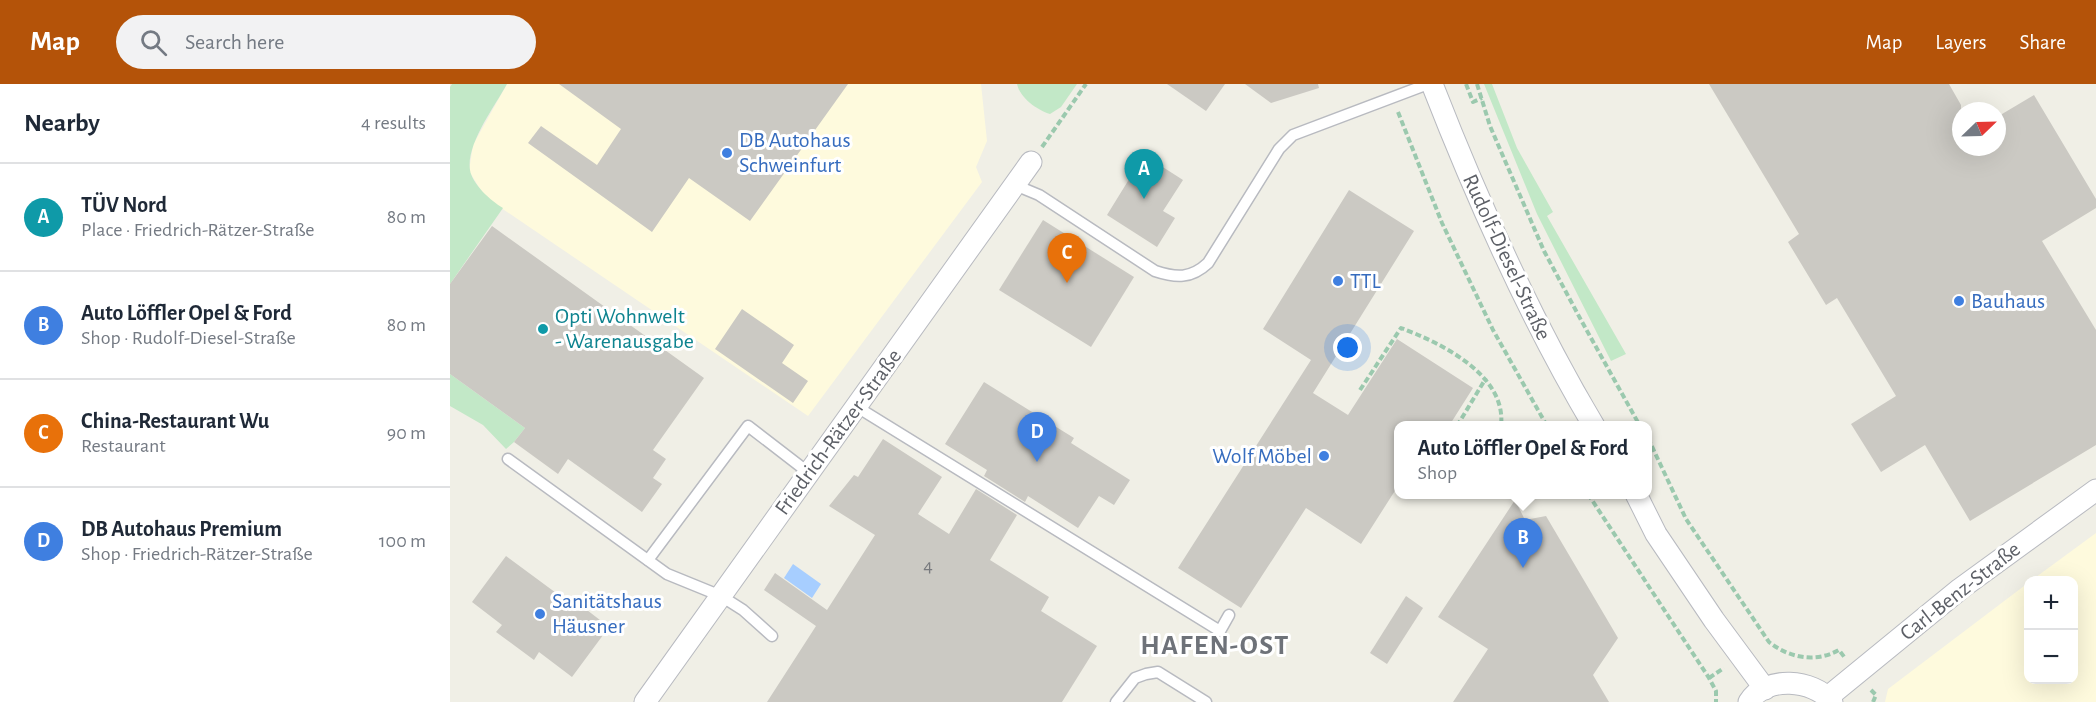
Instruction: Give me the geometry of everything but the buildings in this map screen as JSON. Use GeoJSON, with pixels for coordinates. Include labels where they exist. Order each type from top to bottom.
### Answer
{"type":"FeatureCollection","features":[{"type":"Feature","properties":{"kind":"street","name":"Rudolf-Diesel-Straße"},"geometry":{"type":"LineString","coordinates":[[1430,84],[1508,265],[1556,360],[1591,421]]}},
{"type":"Feature","properties":{"kind":"street","name":"Friedrich-Rätzer-Straße"},"geometry":{"type":"LineString","coordinates":[[645,702],[1031,162]]}},
{"type":"Feature","properties":{"kind":"street","name":"Carl-Benz-Straße"},"geometry":{"type":"LineString","coordinates":[[1830,699],[1960,589],[2096,490]]}},
{"type":"Feature","properties":{"kind":"street"},"geometry":{"type":"LineString","coordinates":[[1638,499],[1656,534],[1714,620],[1757,696],[1786,683],[1802,683],[1814,687],[1830,699]]}},
{"type":"Feature","properties":{"kind":"lane"},"geometry":{"type":"LineString","coordinates":[[1015,185],[1039,195],[1155,271],[1172,277],[1193,274],[1208,263],[1279,149],[1293,135],[1430,84]]}},
{"type":"Feature","properties":{"kind":"lane"},"geometry":{"type":"LineString","coordinates":[[857,407],[1220,631],[1229,615]]}},
{"type":"Feature","properties":{"kind":"lane"},"geometry":{"type":"LineString","coordinates":[[648,560],[748,426],[809,473]]}},
{"type":"Feature","properties":{"kind":"lane"},"geometry":{"type":"LineString","coordinates":[[508,459],[667,574],[721,596],[742,610],[772,636]]}},
{"type":"Feature","properties":{"kind":"lane"},"geometry":{"type":"LineString","coordinates":[[1116,702],[1134,678],[1158,672],[1206,702]]}},
{"type":"Feature","properties":{"kind":"path"},"geometry":{"type":"LineString","coordinates":[[1031,162],[1086,84]]}},
{"type":"Feature","properties":{"kind":"path"},"geometry":{"type":"LineString","coordinates":[[1466,84],[1473,102],[1482,98]]}},
{"type":"Feature","properties":{"kind":"path"},"geometry":{"type":"LineString","coordinates":[[1476,84],[1490,126],[1545,250],[1637,421]]}},
{"type":"Feature","properties":{"kind":"path"},"geometry":{"type":"LineString","coordinates":[[1392,97],[1452,244],[1493,330],[1544,421]]}},
{"type":"Feature","properties":{"kind":"path"},"geometry":{"type":"LineString","coordinates":[[1360,390],[1401,328],[1424,336],[1468,363],[1486,378],[1495,392],[1502,415],[1501,421]]}},
{"type":"Feature","properties":{"kind":"path"},"geometry":{"type":"LineString","coordinates":[[1461,421],[1486,378]]}},
{"type":"Feature","properties":{"kind":"path"},"geometry":{"type":"LineString","coordinates":[[1652,446],[1686,519],[1769,642],[1786,653],[1801,657],[1829,656],[1839,650]]}},
{"type":"Feature","properties":{"kind":"path"},"geometry":{"type":"LineString","coordinates":[[1591,499],[1709,678],[1716,691],[1716,702]]}},
{"type":"Feature","properties":{"kind":"shaded area"},"geometry":{"type":"Polygon","coordinates":[[[507,84],[981,84],[987,141],[976,167],[982,182],[808,416],[485,197],[469,171],[473,145],[507,84]]]}},
{"type":"Feature","properties":{"kind":"shaded area"},"geometry":{"type":"Polygon","coordinates":[[[2096,533],[2096,702],[1885,702],[1888,689],[2024,586],[2024,684],[2078,684],[2078,576],[2037,576],[2096,533]]]}},
{"type":"Feature","properties":{"kind":"green space"},"geometry":{"type":"Polygon","coordinates":[[[452,84],[507,84],[477,137],[470,160],[470,170],[474,181],[488,197],[503,208],[450,284],[450,87],[452,84]]]}},
{"type":"Feature","properties":{"kind":"green space"},"geometry":{"type":"Polygon","coordinates":[[[1017,84],[1077,84],[1061,107],[1050,114],[1030,103],[1017,84]]]}},
{"type":"Feature","properties":{"kind":"green space"},"geometry":{"type":"Polygon","coordinates":[[[1484,84],[1492,84],[1517,148],[1553,212],[1547,216],[1626,354],[1611,361],[1537,214],[1484,84]]]}},
{"type":"Feature","properties":{"kind":"green space"},"geometry":{"type":"Polygon","coordinates":[[[450,374],[525,428],[506,449],[483,425],[450,406],[450,374]]]}},
{"type":"Feature","properties":{"kind":"water"},"geometry":{"type":"Polygon","coordinates":[[[793,564],[821,584],[812,598],[784,578],[793,564]]]}},
{"type":"Feature","properties":{"kind":"place","name":"DB Autohaus Schweinfurt"},"geometry":{"type":"Point","coordinates":[727,153]}},
{"type":"Feature","properties":{"kind":"place","name":"TÜV Nord"},"geometry":{"type":"Point","coordinates":[1144,199]}},
{"type":"Feature","properties":{"kind":"place","name":"TTL"},"geometry":{"type":"Point","coordinates":[1338,281]}},
{"type":"Feature","properties":{"kind":"place","name":"China-Restaurant Wu"},"geometry":{"type":"Point","coordinates":[1067,283]}},
{"type":"Feature","properties":{"kind":"place","name":"Bauhaus"},"geometry":{"type":"Point","coordinates":[1959,301]}},
{"type":"Feature","properties":{"kind":"place","name":"Opti Wohnwelt - Warenausgabe"},"geometry":{"type":"Point","coordinates":[543,329]}},
{"type":"Feature","properties":{"kind":"place","name":"Wolf Möbel"},"geometry":{"type":"Point","coordinates":[1324,456]}},
{"type":"Feature","properties":{"kind":"place","name":"DB Autohaus Premium"},"geometry":{"type":"Point","coordinates":[1037,462]}},
{"type":"Feature","properties":{"kind":"place","name":"Auto Löffler Opel & Ford"},"geometry":{"type":"Point","coordinates":[1523,568]}},
{"type":"Feature","properties":{"kind":"place","name":"Sanitätshaus Häusner"},"geometry":{"type":"Point","coordinates":[540,614]}},
{"type":"Feature","properties":{"kind":"district","name":"HAFEN-OST"},"geometry":{"type":"Point","coordinates":[1215,646]}}]}
